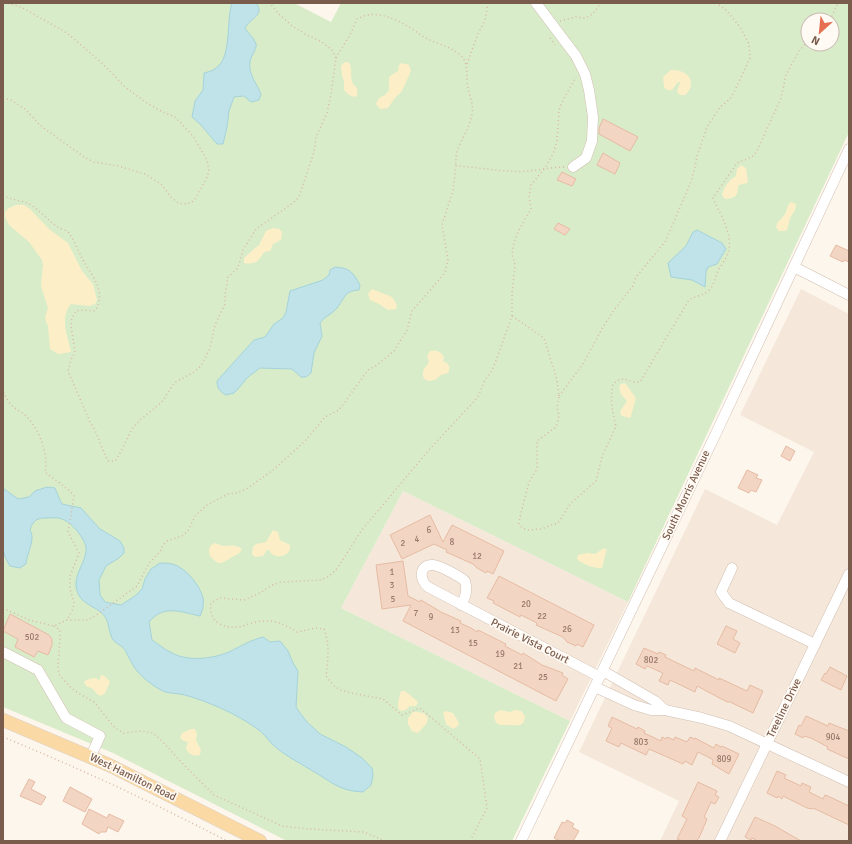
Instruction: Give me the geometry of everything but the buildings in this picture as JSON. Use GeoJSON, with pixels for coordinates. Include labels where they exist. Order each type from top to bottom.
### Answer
{"type":"FeatureCollection","features":[{"type":"Feature","properties":{"kind":"main road","name":"West Hamilton Road"},"geometry":{"type":"LineString","coordinates":[[3,720],[90,756],[260,841]]}},
{"type":"Feature","properties":{"kind":"street"},"geometry":{"type":"LineString","coordinates":[[536,3],[576,56],[585,74],[589,90],[593,117],[592,141],[586,158],[573,167]]}},
{"type":"Feature","properties":{"kind":"street","name":"South Morris Avenue"},"geometry":{"type":"LineString","coordinates":[[521,841],[849,148]]}},
{"type":"Feature","properties":{"kind":"street"},"geometry":{"type":"LineString","coordinates":[[794,267],[849,295]]}},
{"type":"Feature","properties":{"kind":"street","name":"Prairie Vista Court"},"geometry":{"type":"LineString","coordinates":[[461,605],[467,592],[465,581],[437,566],[428,566],[424,569],[421,574],[423,584],[428,587],[461,605],[655,701],[665,710]]}},
{"type":"Feature","properties":{"kind":"street"},"geometry":{"type":"LineString","coordinates":[[732,568],[721,592],[729,603],[815,644]]}},
{"type":"Feature","properties":{"kind":"street","name":"Treeline Drive"},"geometry":{"type":"LineString","coordinates":[[720,841],[849,574]]}},
{"type":"Feature","properties":{"kind":"street"},"geometry":{"type":"LineString","coordinates":[[3,652],[38,670],[66,718],[100,736],[90,756]]}},
{"type":"Feature","properties":{"kind":"street"},"geometry":{"type":"LineString","coordinates":[[595,687],[634,705],[651,710],[665,710],[702,718],[729,726],[849,782]]}},
{"type":"Feature","properties":{"kind":"path"},"geometry":{"type":"LineString","coordinates":[[3,98],[11,100],[25,109],[46,130],[84,158],[94,162],[118,166],[145,174],[162,185],[171,197],[178,203],[191,203],[195,199],[207,177],[209,171],[207,160],[193,136],[175,117],[152,106],[126,88],[102,63],[67,33],[21,7],[7,3]]}},
{"type":"Feature","properties":{"kind":"path"},"geometry":{"type":"LineString","coordinates":[[270,3],[292,26],[322,42],[332,50],[336,58]]}},
{"type":"Feature","properties":{"kind":"path"},"geometry":{"type":"LineString","coordinates":[[54,626],[67,620],[88,620],[137,586],[149,563],[160,552],[163,545],[167,541],[182,536],[188,531],[195,516],[207,505],[228,494],[237,493],[248,488],[273,470],[305,441],[325,418],[339,410],[368,370],[377,365],[394,351],[407,330],[412,311],[445,273],[448,260],[442,225],[453,190],[456,166],[455,158],[472,116],[473,104],[468,86],[467,64],[477,36],[485,20],[488,3]]}},
{"type":"Feature","properties":{"kind":"path"},"geometry":{"type":"LineString","coordinates":[[558,48],[551,40],[549,30],[554,22],[566,18],[585,18],[593,14],[600,3]]}},
{"type":"Feature","properties":{"kind":"path"},"geometry":{"type":"LineString","coordinates":[[559,396],[583,364],[603,326],[633,286],[636,277],[665,242],[691,182],[697,156],[707,127],[720,107],[730,99],[750,58],[749,44],[740,27],[726,10],[716,3]]}},
{"type":"Feature","properties":{"kind":"path"},"geometry":{"type":"LineString","coordinates":[[3,195],[29,204],[52,223],[68,232],[87,269],[97,283],[100,294],[99,306],[95,311],[76,311],[72,318],[71,326],[75,352],[68,371],[90,422],[95,430],[105,456],[108,461],[114,461],[119,455],[132,429],[140,420],[162,402],[174,383],[194,372],[201,366],[210,348],[215,325],[225,304],[228,277],[238,268],[243,250],[256,230],[293,204],[299,197],[314,152],[316,137],[326,113],[331,94],[336,58],[349,37],[357,19],[368,15],[377,15],[402,22],[420,35],[457,52],[467,64]]}},
{"type":"Feature","properties":{"kind":"path"},"geometry":{"type":"LineString","coordinates":[[512,316],[544,338],[557,380],[559,396],[559,415],[556,427],[537,441],[536,469],[529,482],[519,524],[522,528],[529,530],[558,523],[571,503],[596,481],[602,457],[616,426],[612,409],[611,394],[613,384],[620,379],[627,379],[633,383],[640,382],[689,300],[704,294],[713,286],[718,271],[729,252],[730,239],[713,198],[737,163],[752,157],[758,151],[781,98],[786,75],[800,50]]}},
{"type":"Feature","properties":{"kind":"path"},"geometry":{"type":"LineString","coordinates":[[470,841],[487,808],[480,759],[420,708],[402,715],[383,699],[351,693],[335,687],[326,676],[328,661],[328,637],[324,629],[316,628],[296,632],[274,621],[264,621],[237,628],[228,627],[218,623],[213,618],[210,612],[211,603],[220,598],[244,600],[251,598],[272,585],[281,582],[320,580],[328,577],[336,570],[362,530],[428,451],[478,397],[485,380],[492,371],[512,316],[512,293],[515,265],[512,254],[514,242],[519,230],[531,209],[529,196],[531,185],[544,169],[553,154],[557,141],[559,111],[561,104],[576,78],[575,73]]}},
{"type":"Feature","properties":{"kind":"path"},"geometry":{"type":"LineString","coordinates":[[456,166],[489,170],[527,172],[573,167]]}},
{"type":"Feature","properties":{"kind":"path"},"geometry":{"type":"LineString","coordinates":[[3,388],[4,394],[15,409],[26,416],[35,427],[44,446],[46,461],[45,472],[70,491],[74,496],[68,528],[70,537],[74,541],[79,553],[70,576],[70,589],[74,602],[73,609],[67,620]]}},
{"type":"Feature","properties":{"kind":"path"},"geometry":{"type":"LineString","coordinates":[[3,608],[29,620],[54,626],[60,630],[59,674],[69,686],[94,702],[115,728],[124,733],[141,731],[153,733],[214,794],[282,826],[364,832],[385,841]]}},
{"type":"Feature","properties":{"kind":"path"},"geometry":{"type":"LineString","coordinates":[[3,737],[98,778],[227,841]]}},
{"type":"Feature","properties":{"kind":"shaded area"},"geometry":{"type":"Polygon","coordinates":[[[801,289],[849,314],[849,841],[660,841],[679,801],[579,752],[705,489],[777,525],[814,452],[740,415],[801,289]]]}},
{"type":"Feature","properties":{"kind":"shaded area"},"geometry":{"type":"Polygon","coordinates":[[[403,491],[628,602],[570,721],[341,608],[403,491]]]}},
{"type":"Feature","properties":{"kind":"green space"},"geometry":{"type":"Polygon","coordinates":[[[3,3],[294,3],[331,22],[341,3],[849,3],[849,132],[628,602],[403,491],[341,608],[570,721],[512,841],[287,841],[113,753],[3,707],[3,3]]]}},
{"type":"Feature","properties":{"kind":"sand"},"geometry":{"type":"Polygon","coordinates":[[[345,62],[350,64],[352,81],[357,88],[357,96],[355,97],[349,95],[344,90],[341,66],[345,62]]]}},
{"type":"Feature","properties":{"kind":"sand"},"geometry":{"type":"Polygon","coordinates":[[[402,63],[409,65],[411,71],[402,91],[388,108],[380,109],[376,104],[379,98],[385,95],[389,90],[389,78],[398,71],[399,65],[402,63]]]}},
{"type":"Feature","properties":{"kind":"sand"},"geometry":{"type":"Polygon","coordinates":[[[671,70],[677,70],[689,77],[691,85],[685,95],[680,95],[677,92],[680,82],[678,82],[672,90],[667,90],[664,87],[663,77],[671,70]]]}},
{"type":"Feature","properties":{"kind":"sand"},"geometry":{"type":"Polygon","coordinates":[[[741,165],[746,168],[748,182],[738,186],[736,196],[725,199],[722,195],[724,189],[736,176],[737,169],[741,165]]]}},
{"type":"Feature","properties":{"kind":"sand"},"geometry":{"type":"Polygon","coordinates":[[[791,202],[796,204],[787,230],[779,231],[776,227],[778,222],[785,214],[788,205],[791,202]]]}},
{"type":"Feature","properties":{"kind":"sand"},"geometry":{"type":"Polygon","coordinates":[[[16,205],[24,205],[30,209],[49,229],[68,243],[82,271],[93,284],[97,300],[95,304],[90,306],[71,304],[67,309],[65,328],[71,352],[58,354],[50,349],[48,325],[45,317],[48,308],[41,286],[42,260],[29,242],[9,225],[5,216],[5,212],[9,208],[16,205]]]}},
{"type":"Feature","properties":{"kind":"sand"},"geometry":{"type":"Polygon","coordinates":[[[273,228],[279,229],[282,232],[281,240],[273,244],[270,251],[264,252],[256,262],[244,263],[244,258],[259,245],[266,231],[273,228]]]}},
{"type":"Feature","properties":{"kind":"sand"},"geometry":{"type":"Polygon","coordinates":[[[372,289],[392,297],[397,305],[396,309],[388,310],[370,300],[368,294],[372,289]]]}},
{"type":"Feature","properties":{"kind":"sand"},"geometry":{"type":"Polygon","coordinates":[[[430,351],[440,352],[444,357],[443,362],[448,364],[449,369],[448,373],[441,375],[435,380],[429,381],[424,379],[423,374],[429,362],[427,356],[430,351]]]}},
{"type":"Feature","properties":{"kind":"sand"},"geometry":{"type":"Polygon","coordinates":[[[625,383],[636,398],[630,418],[622,416],[620,413],[627,401],[621,394],[619,387],[621,384],[625,383]]]}},
{"type":"Feature","properties":{"kind":"sand"},"geometry":{"type":"Polygon","coordinates":[[[273,530],[278,532],[280,540],[290,545],[288,553],[278,556],[267,550],[263,556],[255,557],[252,554],[253,547],[256,544],[266,542],[273,530]]]}},
{"type":"Feature","properties":{"kind":"sand"},"geometry":{"type":"Polygon","coordinates":[[[215,543],[224,546],[240,547],[242,549],[236,555],[218,563],[209,554],[210,546],[215,543]]]}},
{"type":"Feature","properties":{"kind":"sand"},"geometry":{"type":"Polygon","coordinates":[[[604,548],[607,550],[602,568],[589,566],[577,559],[578,555],[587,553],[595,554],[604,548]]]}},
{"type":"Feature","properties":{"kind":"sand"},"geometry":{"type":"Polygon","coordinates":[[[102,675],[110,682],[105,693],[101,696],[93,689],[86,686],[84,682],[88,679],[94,678],[100,681],[100,677],[102,675]]]}},
{"type":"Feature","properties":{"kind":"sand"},"geometry":{"type":"Polygon","coordinates":[[[401,691],[405,691],[418,702],[416,706],[410,706],[402,711],[399,710],[398,703],[401,691]]]}},
{"type":"Feature","properties":{"kind":"sand"},"geometry":{"type":"Polygon","coordinates":[[[500,710],[510,712],[515,710],[521,711],[525,716],[522,724],[499,724],[496,722],[494,717],[495,713],[500,710]]]}},
{"type":"Feature","properties":{"kind":"sand"},"geometry":{"type":"Polygon","coordinates":[[[446,711],[453,713],[459,723],[458,726],[453,729],[446,724],[443,713],[446,711]]]}},
{"type":"Feature","properties":{"kind":"sand"},"geometry":{"type":"Polygon","coordinates":[[[413,712],[424,713],[428,718],[427,723],[418,733],[412,731],[408,724],[408,718],[413,712]]]}},
{"type":"Feature","properties":{"kind":"sand"},"geometry":{"type":"Polygon","coordinates":[[[195,729],[197,734],[196,740],[201,750],[200,755],[196,756],[190,753],[186,748],[188,742],[180,738],[182,733],[195,729]]]}},
{"type":"Feature","properties":{"kind":"water"},"geometry":{"type":"Polygon","coordinates":[[[232,3],[256,3],[259,7],[256,17],[245,28],[256,44],[256,48],[251,59],[250,71],[261,94],[259,100],[251,102],[244,96],[234,97],[229,111],[223,144],[217,144],[192,117],[195,101],[203,90],[204,73],[215,69],[221,63],[227,48],[230,10],[232,3]]]}},
{"type":"Feature","properties":{"kind":"water"},"geometry":{"type":"Polygon","coordinates":[[[697,230],[722,243],[726,249],[717,264],[708,267],[706,272],[705,287],[692,280],[671,277],[668,263],[686,246],[693,232],[697,230]]]}},
{"type":"Feature","properties":{"kind":"water"},"geometry":{"type":"Polygon","coordinates":[[[335,267],[344,268],[353,274],[360,285],[359,290],[347,294],[336,309],[320,323],[322,336],[314,353],[311,373],[306,377],[301,377],[292,369],[260,368],[248,377],[234,393],[226,395],[222,393],[218,388],[217,381],[254,340],[265,337],[274,324],[283,318],[286,312],[290,291],[323,280],[329,275],[330,270],[335,267]]]}},
{"type":"Feature","properties":{"kind":"water"},"geometry":{"type":"Polygon","coordinates":[[[47,487],[55,488],[62,504],[81,508],[100,529],[120,541],[124,548],[124,553],[119,558],[106,566],[99,580],[100,595],[105,602],[121,605],[135,596],[142,589],[145,579],[151,569],[160,563],[172,564],[182,569],[191,577],[199,588],[203,598],[203,609],[201,614],[200,616],[179,611],[167,611],[155,616],[149,622],[152,640],[177,655],[192,658],[207,658],[229,652],[250,641],[263,637],[270,642],[280,641],[288,651],[298,671],[296,707],[307,722],[320,734],[346,747],[362,758],[372,768],[373,776],[371,785],[363,792],[341,788],[282,752],[258,730],[222,708],[185,695],[164,691],[139,674],[124,648],[113,640],[106,618],[97,609],[86,603],[77,591],[76,585],[78,574],[85,557],[86,547],[75,528],[66,521],[60,518],[41,518],[36,520],[30,530],[32,534],[32,542],[26,564],[20,568],[10,566],[5,557],[3,548],[3,488],[18,499],[29,497],[35,491],[47,487]]]}}]}
